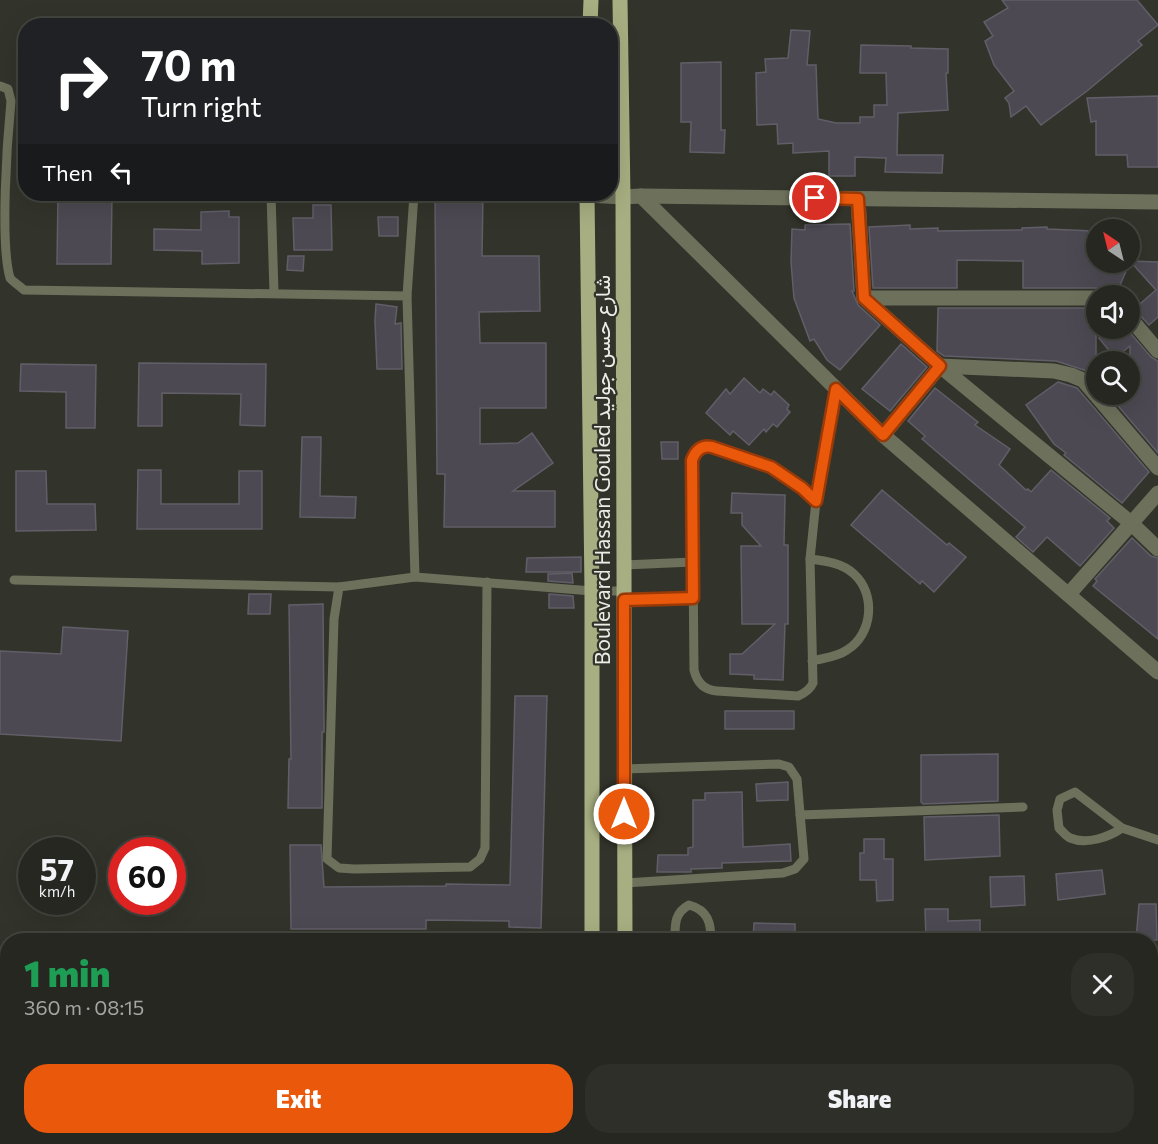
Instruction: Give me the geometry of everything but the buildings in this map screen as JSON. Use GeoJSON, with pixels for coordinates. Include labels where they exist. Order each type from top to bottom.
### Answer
{"type":"FeatureCollection","features":[{"type":"Feature","properties":{"kind":"main road"},"geometry":{"type":"LineString","coordinates":[[590,18],[591,0]]}},
{"type":"Feature","properties":{"kind":"main road","name":"Boulevard Hassan Gouled شارع حسن جوليد"},"geometry":{"type":"LineString","coordinates":[[620,0],[623,197],[625,933]]}},
{"type":"Feature","properties":{"kind":"main road","name":"Boulevard Hassan Gouled شارع حسن جوليد"},"geometry":{"type":"LineString","coordinates":[[587,201],[592,591],[592,933]]}},
{"type":"Feature","properties":{"kind":"street"},"geometry":{"type":"LineString","coordinates":[[640,196],[883,435],[1158,672]]}},
{"type":"Feature","properties":{"kind":"street"},"geometry":{"type":"LineString","coordinates":[[618,197],[1158,202]]}},
{"type":"Feature","properties":{"kind":"street"},"geometry":{"type":"LineString","coordinates":[[858,199],[864,298],[940,366],[1131,523],[1158,549]]}},
{"type":"Feature","properties":{"kind":"street"},"geometry":{"type":"LineString","coordinates":[[864,298],[1086,298]]}},
{"type":"Feature","properties":{"kind":"street"},"geometry":{"type":"LineString","coordinates":[[1140,330],[1158,351]]}},
{"type":"Feature","properties":{"kind":"street"},"geometry":{"type":"LineString","coordinates":[[883,435],[940,366]]}},
{"type":"Feature","properties":{"kind":"street"},"geometry":{"type":"LineString","coordinates":[[940,366],[1054,371],[1083,380],[1158,468]]}},
{"type":"Feature","properties":{"kind":"street"},"geometry":{"type":"LineString","coordinates":[[1069,594],[1158,493]]}},
{"type":"Feature","properties":{"kind":"lane"},"geometry":{"type":"LineString","coordinates":[[0,86],[8,89],[11,100],[0,212],[3,254],[10,279],[24,290],[274,292],[407,296]]}},
{"type":"Feature","properties":{"kind":"lane"},"geometry":{"type":"LineString","coordinates":[[271,201],[274,292]]}},
{"type":"Feature","properties":{"kind":"lane"},"geometry":{"type":"LineString","coordinates":[[414,201],[407,296],[415,577]]}},
{"type":"Feature","properties":{"kind":"lane"},"geometry":{"type":"LineString","coordinates":[[816,501],[802,488],[771,467],[712,447],[697,450],[692,460],[694,670],[695,678],[706,689],[717,692],[798,696],[809,690],[813,683],[810,559],[816,501],[836,389]]}},
{"type":"Feature","properties":{"kind":"lane"},"geometry":{"type":"LineString","coordinates":[[810,559],[831,562],[853,573],[864,588],[869,606],[869,618],[865,630],[854,645],[839,655],[812,661]]}},
{"type":"Feature","properties":{"kind":"lane"},"geometry":{"type":"LineString","coordinates":[[624,565],[693,562]]}},
{"type":"Feature","properties":{"kind":"lane"},"geometry":{"type":"LineString","coordinates":[[14,580],[339,587],[415,577],[624,595],[693,598]]}},
{"type":"Feature","properties":{"kind":"lane"},"geometry":{"type":"LineString","coordinates":[[339,587],[334,619],[327,860],[339,868],[354,869],[470,867],[480,859],[485,848],[487,582]]}},
{"type":"Feature","properties":{"kind":"lane"},"geometry":{"type":"LineString","coordinates":[[624,769],[779,764],[789,766],[797,779],[804,860],[795,869],[783,873],[625,883]]}},
{"type":"Feature","properties":{"kind":"lane"},"geometry":{"type":"LineString","coordinates":[[1122,828],[1109,837],[1087,840],[1070,838],[1059,828],[1057,810],[1060,799],[1075,792],[1122,828],[1158,840]]}},
{"type":"Feature","properties":{"kind":"lane"},"geometry":{"type":"LineString","coordinates":[[800,815],[1023,807]]}},
{"type":"Feature","properties":{"kind":"lane"},"geometry":{"type":"LineString","coordinates":[[676,933],[677,916],[689,905],[704,911],[708,917],[710,933]]}},
{"type":"Feature","properties":{"kind":"route"},"geometry":{"type":"LineString","coordinates":[[624,814],[624,600],[693,598],[692,460],[697,450],[707,446],[712,447],[771,467],[802,488],[816,501],[836,389],[883,435],[940,366],[864,298],[858,199],[815,198]]}}]}
